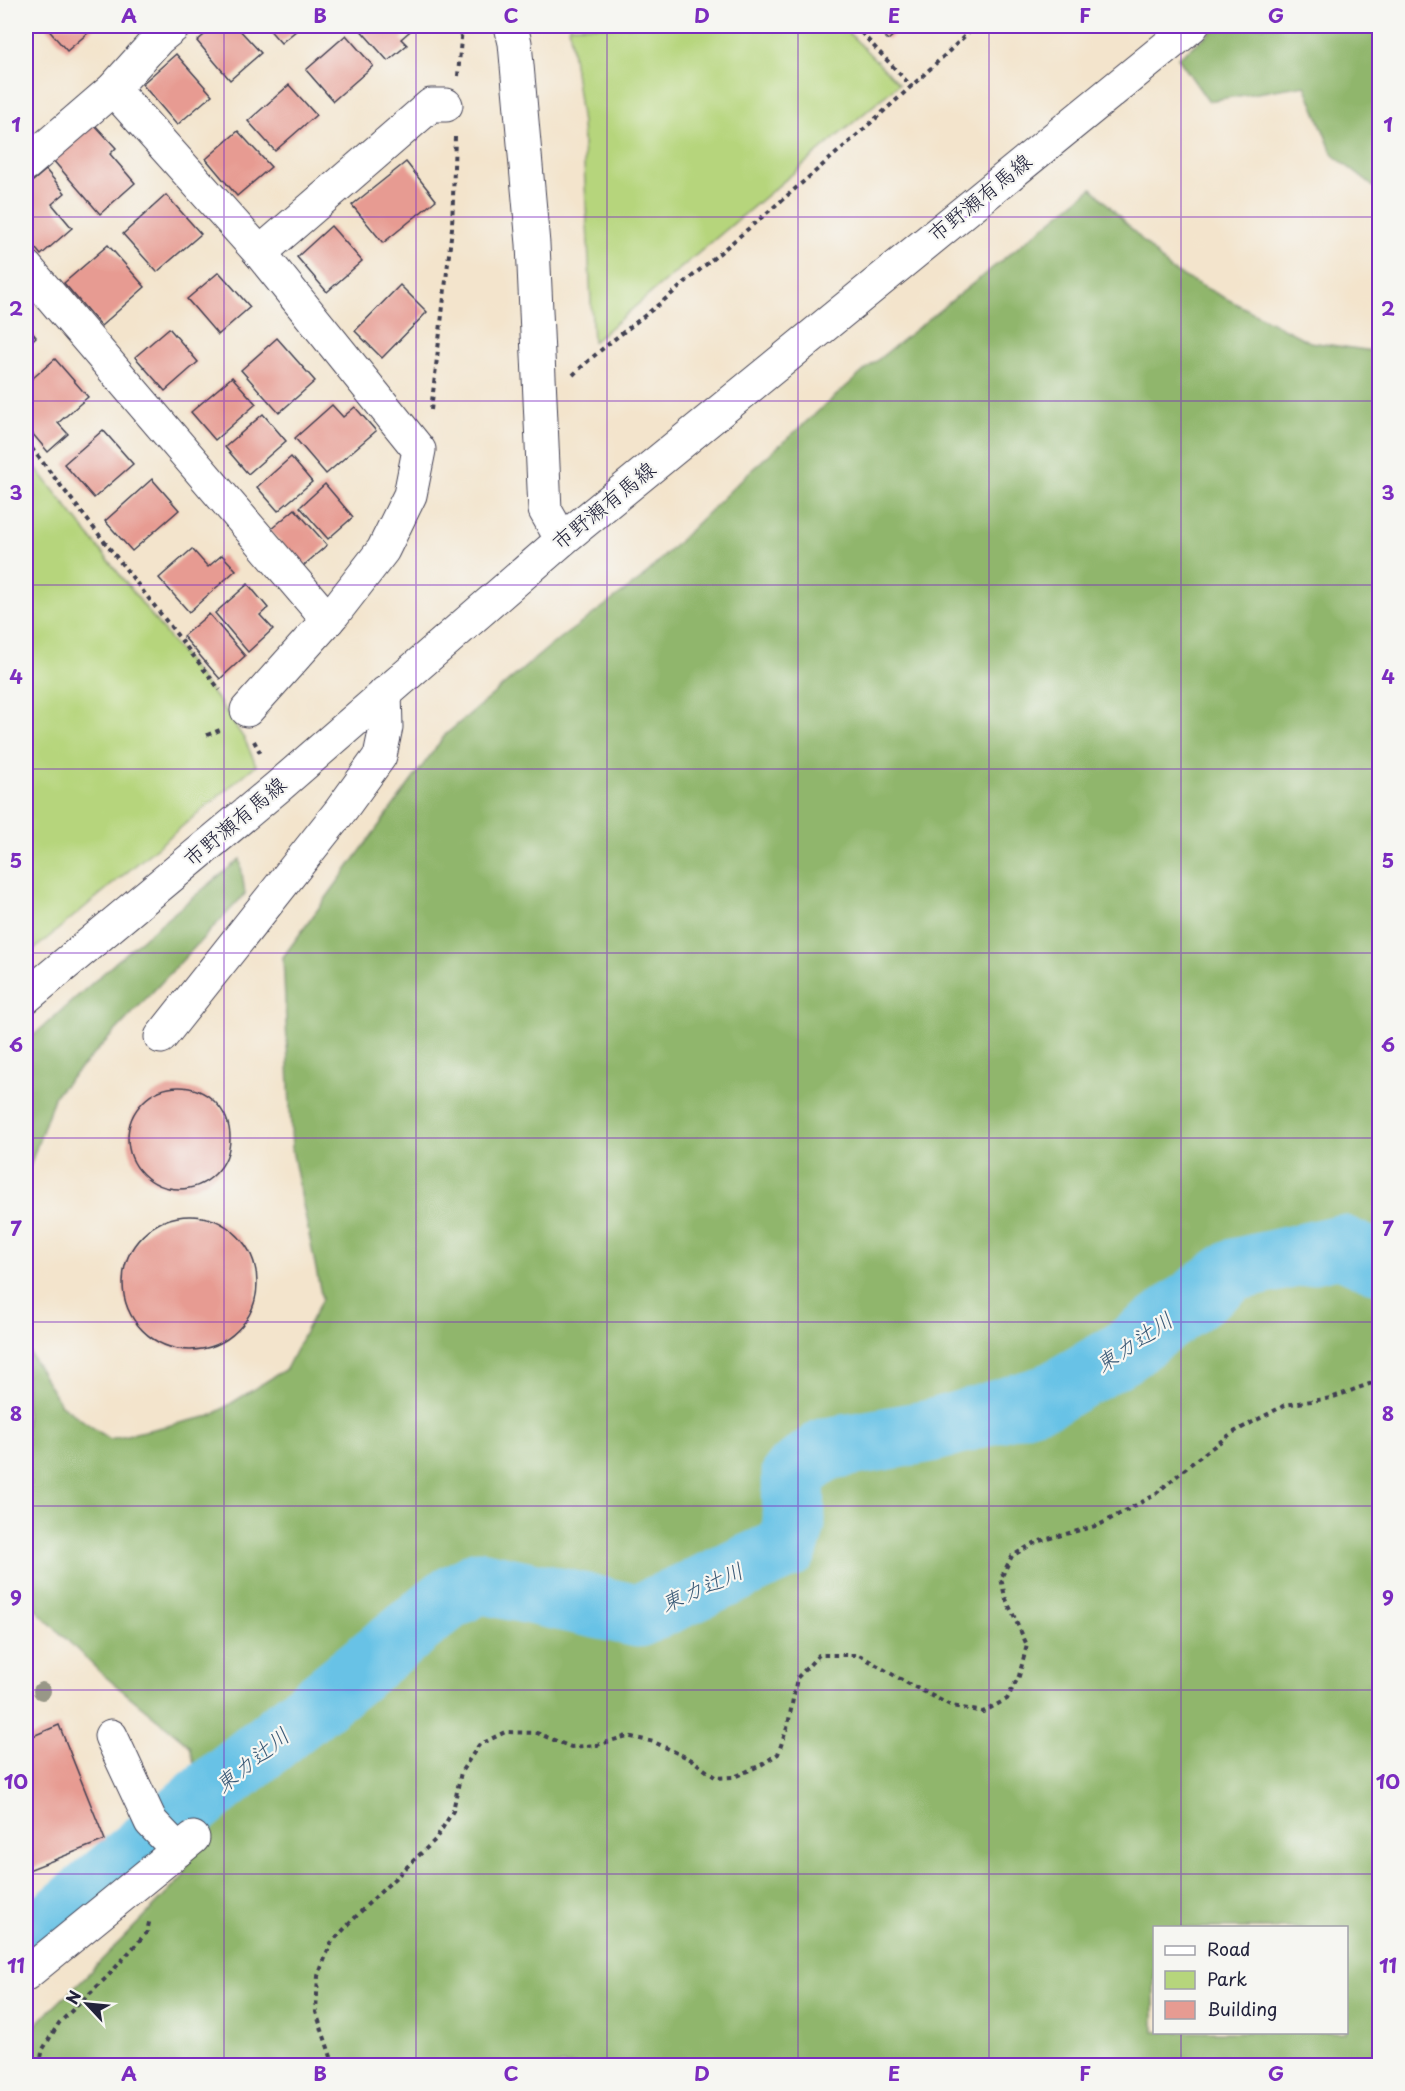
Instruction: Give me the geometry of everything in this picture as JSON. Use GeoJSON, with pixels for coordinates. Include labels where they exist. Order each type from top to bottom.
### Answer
{"type":"FeatureCollection","features":[{"type":"Feature","properties":{"kind":"street"},"geometry":{"type":"LineString","coordinates":[[511,26],[515,43],[533,244],[545,510],[562,540]]}},
{"type":"Feature","properties":{"kind":"street","name":"市野瀬有馬線"},"geometry":{"type":"LineString","coordinates":[[26,997],[279,786],[562,540],[1192,26]]}},
{"type":"Feature","properties":{"kind":"street"},"geometry":{"type":"LineString","coordinates":[[26,164],[113,89],[160,30]]}},
{"type":"Feature","properties":{"kind":"street"},"geometry":{"type":"LineString","coordinates":[[113,89],[260,253],[419,450],[410,495],[383,550],[328,620],[241,715]]}},
{"type":"Feature","properties":{"kind":"street"},"geometry":{"type":"LineString","coordinates":[[260,253],[431,105],[453,106]]}},
{"type":"Feature","properties":{"kind":"street"},"geometry":{"type":"LineString","coordinates":[[26,267],[328,620]]}},
{"type":"Feature","properties":{"kind":"street"},"geometry":{"type":"LineString","coordinates":[[161,1037],[334,819],[380,756],[386,727],[386,693]]}},
{"type":"Feature","properties":{"kind":"street"},"geometry":{"type":"LineString","coordinates":[[26,1974],[175,1852],[151,1822],[111,1736]]}},
{"type":"Feature","properties":{"kind":"path"},"geometry":{"type":"LineString","coordinates":[[419,450],[430,422],[452,228],[453,106],[462,26]]}},
{"type":"Feature","properties":{"kind":"path"},"geometry":{"type":"LineString","coordinates":[[855,26],[912,87]]}},
{"type":"Feature","properties":{"kind":"path"},"geometry":{"type":"LineString","coordinates":[[540,385],[569,379],[588,360],[672,294],[912,87],[975,26]]}},
{"type":"Feature","properties":{"kind":"path"},"geometry":{"type":"LineString","coordinates":[[26,441],[241,715],[266,761]]}},
{"type":"Feature","properties":{"kind":"path"},"geometry":{"type":"LineString","coordinates":[[334,2066],[316,2012],[318,1976],[331,1943],[435,1840],[453,1811],[461,1772],[479,1745],[505,1732],[537,1733],[571,1747],[597,1745],[627,1736],[654,1742],[692,1760],[716,1778],[734,1777],[761,1765],[778,1754],[788,1725],[797,1678],[819,1655],[859,1655],[952,1706],[983,1712],[1007,1699],[1019,1676],[1027,1646],[1005,1597],[1001,1578],[1012,1556],[1036,1542],[1099,1525],[1153,1496],[1232,1433],[1285,1404],[1331,1398],[1380,1380]]}},
{"type":"Feature","properties":{"kind":"path"},"geometry":{"type":"LineString","coordinates":[[39,2066],[43,2049],[59,2023],[108,1976],[147,1932],[155,1895],[175,1852]]}},
{"type":"Feature","properties":{"kind":"green space"},"geometry":{"type":"Polygon","coordinates":[[[569,26],[842,26],[899,84],[593,342],[582,124],[569,26]]]}},
{"type":"Feature","properties":{"kind":"green space"},"geometry":{"type":"Polygon","coordinates":[[[1219,26],[1379,26],[1379,191],[1333,155],[1305,85],[1208,101],[1178,58],[1219,26]]]}},
{"type":"Feature","properties":{"kind":"green space"},"geometry":{"type":"Polygon","coordinates":[[[1092,188],[1171,270],[1310,342],[1379,352],[1379,2065],[26,2065],[26,2034],[182,1878],[207,1821],[190,1746],[101,1673],[26,1600],[26,1347],[61,1405],[109,1439],[211,1416],[286,1369],[322,1299],[292,1150],[283,957],[445,735],[550,646],[641,579],[747,474],[865,370],[1092,188]]]}},
{"type":"Feature","properties":{"kind":"green space"},"geometry":{"type":"Polygon","coordinates":[[[26,455],[220,703],[245,740],[256,765],[26,956],[26,455]]]}},
{"type":"Feature","properties":{"kind":"green space"},"geometry":{"type":"Polygon","coordinates":[[[240,859],[245,894],[55,1095],[26,1177],[26,1042],[135,945],[240,859]]]}},
{"type":"Feature","properties":{"kind":"building"},"geometry":{"type":"Polygon","coordinates":[[[45,26],[96,26],[67,51],[45,26]]]}},
{"type":"Feature","properties":{"kind":"building"},"geometry":{"type":"Polygon","coordinates":[[[215,26],[236,26],[261,53],[230,80],[197,41],[215,26]]]}},
{"type":"Feature","properties":{"kind":"building"},"geometry":{"type":"Polygon","coordinates":[[[266,26],[302,26],[281,43],[266,26]]]}},
{"type":"Feature","properties":{"kind":"building"},"geometry":{"type":"Polygon","coordinates":[[[357,26],[416,26],[401,39],[407,45],[388,61],[357,26]]]}},
{"type":"Feature","properties":{"kind":"building"},"geometry":{"type":"Polygon","coordinates":[[[874,26],[904,26],[888,40],[874,26]]]}},
{"type":"Feature","properties":{"kind":"building"},"geometry":{"type":"Polygon","coordinates":[[[346,35],[373,66],[333,101],[306,70],[346,35]]]}},
{"type":"Feature","properties":{"kind":"building"},"geometry":{"type":"Polygon","coordinates":[[[176,54],[212,95],[177,125],[142,84],[176,54]]]}},
{"type":"Feature","properties":{"kind":"building"},"geometry":{"type":"Polygon","coordinates":[[[289,85],[316,115],[275,151],[248,121],[289,85]]]}},
{"type":"Feature","properties":{"kind":"building"},"geometry":{"type":"Polygon","coordinates":[[[93,123],[116,148],[110,154],[135,183],[100,214],[52,159],[93,123]]]}},
{"type":"Feature","properties":{"kind":"building"},"geometry":{"type":"Polygon","coordinates":[[[238,131],[271,167],[237,196],[206,159],[238,131]]]}},
{"type":"Feature","properties":{"kind":"building"},"geometry":{"type":"Polygon","coordinates":[[[406,162],[436,200],[383,243],[352,205],[406,162]]]}},
{"type":"Feature","properties":{"kind":"building"},"geometry":{"type":"Polygon","coordinates":[[[46,170],[65,193],[52,204],[72,228],[41,255],[26,237],[26,187],[46,170]]]}},
{"type":"Feature","properties":{"kind":"building"},"geometry":{"type":"Polygon","coordinates":[[[166,195],[201,234],[157,272],[123,234],[166,195]]]}},
{"type":"Feature","properties":{"kind":"building"},"geometry":{"type":"Polygon","coordinates":[[[331,226],[362,261],[327,292],[297,257],[331,226]]]}},
{"type":"Feature","properties":{"kind":"building"},"geometry":{"type":"Polygon","coordinates":[[[108,245],[145,287],[101,326],[64,283],[108,245]]]}},
{"type":"Feature","properties":{"kind":"building"},"geometry":{"type":"Polygon","coordinates":[[[219,272],[250,307],[218,335],[187,299],[219,272]]]}},
{"type":"Feature","properties":{"kind":"building"},"geometry":{"type":"Polygon","coordinates":[[[400,285],[427,312],[382,358],[355,331],[400,285]]]}},
{"type":"Feature","properties":{"kind":"building"},"geometry":{"type":"Polygon","coordinates":[[[26,325],[36,337],[26,346],[26,325]]]}},
{"type":"Feature","properties":{"kind":"building"},"geometry":{"type":"Polygon","coordinates":[[[169,328],[198,362],[165,391],[135,357],[169,328]]]}},
{"type":"Feature","properties":{"kind":"building"},"geometry":{"type":"Polygon","coordinates":[[[277,338],[315,381],[279,413],[241,370],[277,338]]]}},
{"type":"Feature","properties":{"kind":"building"},"geometry":{"type":"Polygon","coordinates":[[[55,359],[88,397],[58,423],[68,434],[48,452],[26,426],[26,404],[31,399],[26,392],[26,384],[55,359]]]}},
{"type":"Feature","properties":{"kind":"building"},"geometry":{"type":"Polygon","coordinates":[[[232,377],[256,404],[215,440],[191,412],[232,377]]]}},
{"type":"Feature","properties":{"kind":"building"},"geometry":{"type":"Polygon","coordinates":[[[332,405],[343,417],[355,407],[376,431],[326,474],[295,438],[332,405]]]}},
{"type":"Feature","properties":{"kind":"building"},"geometry":{"type":"Polygon","coordinates":[[[263,414],[286,441],[248,474],[225,447],[263,414]]]}},
{"type":"Feature","properties":{"kind":"building"},"geometry":{"type":"Polygon","coordinates":[[[103,430],[133,464],[94,498],[64,464],[103,430]]]}},
{"type":"Feature","properties":{"kind":"building"},"geometry":{"type":"Polygon","coordinates":[[[291,457],[312,482],[278,511],[257,487],[291,457]]]}},
{"type":"Feature","properties":{"kind":"building"},"geometry":{"type":"Polygon","coordinates":[[[152,479],[179,510],[132,551],[105,521],[152,479]]]}},
{"type":"Feature","properties":{"kind":"building"},"geometry":{"type":"Polygon","coordinates":[[[325,484],[353,517],[328,539],[300,507],[325,484]]]}},
{"type":"Feature","properties":{"kind":"building"},"geometry":{"type":"Polygon","coordinates":[[[295,509],[327,545],[302,567],[270,530],[295,509]]]}},
{"type":"Feature","properties":{"kind":"building"},"geometry":{"type":"Polygon","coordinates":[[[192,549],[208,567],[222,555],[236,570],[189,612],[159,578],[192,549]]]}},
{"type":"Feature","properties":{"kind":"building"},"geometry":{"type":"Polygon","coordinates":[[[248,584],[268,608],[260,615],[273,629],[248,652],[215,613],[248,584]]]}},
{"type":"Feature","properties":{"kind":"building"},"geometry":{"type":"Polygon","coordinates":[[[209,614],[245,656],[220,679],[183,636],[209,614]]]}},
{"type":"Feature","properties":{"kind":"building"},"geometry":{"type":"Polygon","coordinates":[[[179,1087],[199,1091],[215,1102],[226,1118],[230,1138],[226,1158],[215,1174],[199,1185],[179,1189],[159,1185],[143,1174],[132,1158],[128,1138],[132,1118],[143,1102],[159,1091],[179,1087]]]}},
{"type":"Feature","properties":{"kind":"building"},"geometry":{"type":"Polygon","coordinates":[[[190,1216],[216,1221],[238,1235],[252,1257],[257,1283],[252,1309],[238,1331],[216,1345],[190,1350],[164,1345],[142,1331],[128,1309],[123,1283],[128,1257],[142,1235],[164,1221],[190,1216]]]}},
{"type":"Feature","properties":{"kind":"building"},"geometry":{"type":"Polygon","coordinates":[[[59,1725],[105,1840],[26,1871],[26,1739],[59,1725]]]}},
{"type":"Feature","properties":{"kind":"waterway","name":"東カ辻川"},"geometry":{"type":"LineString","coordinates":[[26,1945],[206,1794],[447,1600],[479,1582],[638,1616],[787,1548],[794,1524],[793,1474],[826,1449],[931,1431],[1048,1396],[1121,1354],[1234,1270],[1340,1246],[1376,1262],[1380,1260]]}}]}
